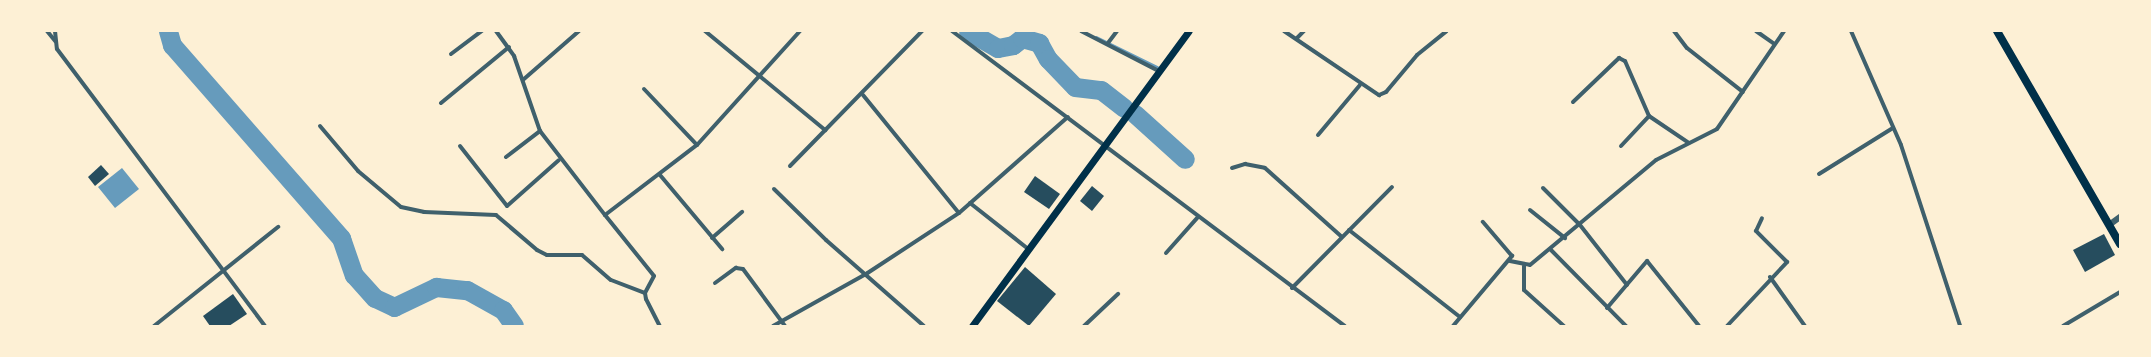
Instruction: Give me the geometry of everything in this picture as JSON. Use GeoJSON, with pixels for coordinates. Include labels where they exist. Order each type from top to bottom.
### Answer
{"type":"FeatureCollection","features":[{"type":"Feature","properties":{"kind":"main road"},"geometry":{"type":"LineString","coordinates":[[972,326],[1027,248],[1105,146],[1157,70],[1189,31]]}},
{"type":"Feature","properties":{"kind":"main road"},"geometry":{"type":"LineString","coordinates":[[1997,31],[2120,244]]}},
{"type":"Feature","properties":{"kind":"street"},"geometry":{"type":"LineString","coordinates":[[48,31],[168,198],[226,271],[265,326]]}},
{"type":"Feature","properties":{"kind":"street"},"geometry":{"type":"LineString","coordinates":[[55,31],[55,41]]}},
{"type":"Feature","properties":{"kind":"street"},"geometry":{"type":"LineString","coordinates":[[451,54],[482,31]]}},
{"type":"Feature","properties":{"kind":"street"},"geometry":{"type":"LineString","coordinates":[[496,31],[509,47],[524,80],[526,97],[540,131],[559,160],[654,276],[645,293]]}},
{"type":"Feature","properties":{"kind":"street"},"geometry":{"type":"LineString","coordinates":[[524,80],[579,31]]}},
{"type":"Feature","properties":{"kind":"street"},"geometry":{"type":"LineString","coordinates":[[705,31],[762,76],[825,130]]}},
{"type":"Feature","properties":{"kind":"street"},"geometry":{"type":"LineString","coordinates":[[605,216],[697,146],[762,76],[800,31]]}},
{"type":"Feature","properties":{"kind":"street"},"geometry":{"type":"LineString","coordinates":[[790,166],[825,130],[863,95],[922,31]]}},
{"type":"Feature","properties":{"kind":"street"},"geometry":{"type":"LineString","coordinates":[[952,31],[1068,117],[1292,288],[1345,326]]}},
{"type":"Feature","properties":{"kind":"street"},"geometry":{"type":"LineString","coordinates":[[1081,31],[1108,43],[1157,70]]}},
{"type":"Feature","properties":{"kind":"street"},"geometry":{"type":"LineString","coordinates":[[1108,43],[1117,31]]}},
{"type":"Feature","properties":{"kind":"street"},"geometry":{"type":"LineString","coordinates":[[1284,31],[1297,38],[1375,95],[1383,95],[1417,55],[1447,31]]}},
{"type":"Feature","properties":{"kind":"street"},"geometry":{"type":"LineString","coordinates":[[1297,38],[1304,31]]}},
{"type":"Feature","properties":{"kind":"street"},"geometry":{"type":"LineString","coordinates":[[1674,31],[1687,48],[1743,92]]}},
{"type":"Feature","properties":{"kind":"street"},"geometry":{"type":"LineString","coordinates":[[1756,31],[1773,43]]}},
{"type":"Feature","properties":{"kind":"street"},"geometry":{"type":"LineString","coordinates":[[1524,266],[1551,250],[1656,160],[1688,143],[1708,137],[1726,120],[1773,43],[1784,31]]}},
{"type":"Feature","properties":{"kind":"street"},"geometry":{"type":"LineString","coordinates":[[1851,31],[1917,188],[1960,326]]}},
{"type":"Feature","properties":{"kind":"street"},"geometry":{"type":"LineString","coordinates":[[441,103],[509,47]]}},
{"type":"Feature","properties":{"kind":"street"},"geometry":{"type":"LineString","coordinates":[[1573,102],[1619,58],[1625,61],[1649,116],[1688,143]]}},
{"type":"Feature","properties":{"kind":"street"},"geometry":{"type":"LineString","coordinates":[[1318,135],[1360,85]]}},
{"type":"Feature","properties":{"kind":"street"},"geometry":{"type":"LineString","coordinates":[[644,89],[697,146]]}},
{"type":"Feature","properties":{"kind":"street"},"geometry":{"type":"LineString","coordinates":[[863,95],[959,213]]}},
{"type":"Feature","properties":{"kind":"street"},"geometry":{"type":"LineString","coordinates":[[1621,146],[1649,116]]}},
{"type":"Feature","properties":{"kind":"street"},"geometry":{"type":"LineString","coordinates":[[773,326],[866,274],[959,213],[1068,117]]}},
{"type":"Feature","properties":{"kind":"street"},"geometry":{"type":"LineString","coordinates":[[320,126],[358,171],[401,207],[432,213],[496,215],[537,250],[553,256],[582,255],[611,280],[645,293],[660,326]]}},
{"type":"Feature","properties":{"kind":"street"},"geometry":{"type":"LineString","coordinates":[[1818,174],[1893,128]]}},
{"type":"Feature","properties":{"kind":"street"},"geometry":{"type":"LineString","coordinates":[[506,157],[540,131]]}},
{"type":"Feature","properties":{"kind":"street"},"geometry":{"type":"LineString","coordinates":[[460,146],[507,206],[559,160]]}},
{"type":"Feature","properties":{"kind":"street"},"geometry":{"type":"LineString","coordinates":[[1232,168],[1245,164],[1265,168],[1342,237]]}},
{"type":"Feature","properties":{"kind":"street"},"geometry":{"type":"LineString","coordinates":[[660,175],[722,249]]}},
{"type":"Feature","properties":{"kind":"street"},"geometry":{"type":"LineString","coordinates":[[1292,288],[1392,187]]}},
{"type":"Feature","properties":{"kind":"street"},"geometry":{"type":"LineString","coordinates":[[1543,188],[1580,225],[1627,285]]}},
{"type":"Feature","properties":{"kind":"street"},"geometry":{"type":"LineString","coordinates":[[774,189],[826,240],[924,326]]}},
{"type":"Feature","properties":{"kind":"street"},"geometry":{"type":"LineString","coordinates":[[970,203],[1027,248]]}},
{"type":"Feature","properties":{"kind":"street"},"geometry":{"type":"LineString","coordinates":[[1530,210],[1565,238]]}},
{"type":"Feature","properties":{"kind":"street"},"geometry":{"type":"LineString","coordinates":[[712,238],[742,212]]}},
{"type":"Feature","properties":{"kind":"street"},"geometry":{"type":"LineString","coordinates":[[1166,253],[1198,217]]}},
{"type":"Feature","properties":{"kind":"street"},"geometry":{"type":"LineString","coordinates":[[2109,225],[2120,217]]}},
{"type":"Feature","properties":{"kind":"street"},"geometry":{"type":"LineString","coordinates":[[1727,326],[1770,277],[1787,262],[1756,231],[1762,218]]}},
{"type":"Feature","properties":{"kind":"street"},"geometry":{"type":"LineString","coordinates":[[1453,326],[1510,261],[1510,249],[1483,222]]}},
{"type":"Feature","properties":{"kind":"street"},"geometry":{"type":"LineString","coordinates":[[154,326],[226,271],[278,227]]}},
{"type":"Feature","properties":{"kind":"street"},"geometry":{"type":"LineString","coordinates":[[1349,230],[1460,317]]}},
{"type":"Feature","properties":{"kind":"street"},"geometry":{"type":"LineString","coordinates":[[1551,250],[1606,308],[1626,326]]}},
{"type":"Feature","properties":{"kind":"street"},"geometry":{"type":"LineString","coordinates":[[1510,261],[1524,266]]}},
{"type":"Feature","properties":{"kind":"street"},"geometry":{"type":"LineString","coordinates":[[1606,308],[1647,261],[1699,326]]}},
{"type":"Feature","properties":{"kind":"street"},"geometry":{"type":"LineString","coordinates":[[1524,266],[1524,290],[1564,326]]}},
{"type":"Feature","properties":{"kind":"street"},"geometry":{"type":"LineString","coordinates":[[715,283],[736,268],[742,269],[780,322],[785,326]]}},
{"type":"Feature","properties":{"kind":"street"},"geometry":{"type":"LineString","coordinates":[[1770,277],[1804,326]]}},
{"type":"Feature","properties":{"kind":"street"},"geometry":{"type":"LineString","coordinates":[[2063,326],[2120,292]]}},
{"type":"Feature","properties":{"kind":"street"},"geometry":{"type":"LineString","coordinates":[[1084,326],[1118,294]]}},
{"type":"Feature","properties":{"kind":"water"},"geometry":{"type":"Polygon","coordinates":[[[122,168],[139,189],[115,208],[98,187],[122,168]]]}},
{"type":"Feature","properties":{"kind":"building"},"geometry":{"type":"Polygon","coordinates":[[[101,165],[109,174],[95,186],[88,177],[101,165]]]}},
{"type":"Feature","properties":{"kind":"building"},"geometry":{"type":"Polygon","coordinates":[[[1035,176],[1060,194],[1049,209],[1024,192],[1035,176]]]}},
{"type":"Feature","properties":{"kind":"building"},"geometry":{"type":"Polygon","coordinates":[[[1092,186],[1104,196],[1092,211],[1080,201],[1092,186]]]}},
{"type":"Feature","properties":{"kind":"building"},"geometry":{"type":"Polygon","coordinates":[[[2104,234],[2115,255],[2085,272],[2073,250],[2104,234]]]}},
{"type":"Feature","properties":{"kind":"building"},"geometry":{"type":"Polygon","coordinates":[[[1025,267],[1056,294],[1029,326],[997,301],[1025,267]]]}},
{"type":"Feature","properties":{"kind":"building"},"geometry":{"type":"Polygon","coordinates":[[[233,294],[247,314],[229,326],[210,326],[203,316],[233,294]]]}},
{"type":"Feature","properties":{"kind":"waterway"},"geometry":{"type":"LineString","coordinates":[[168,31],[172,45],[341,238],[354,275],[375,298],[394,307],[436,287],[467,290],[503,310],[514,326]]}},
{"type":"Feature","properties":{"kind":"waterway"},"geometry":{"type":"LineString","coordinates":[[968,31],[998,48],[1013,45],[1022,38],[1039,43],[1048,59],[1075,87],[1101,90],[1124,108]]}},
{"type":"Feature","properties":{"kind":"waterway"},"geometry":{"type":"LineString","coordinates":[[1096,37],[1157,67]]}},
{"type":"Feature","properties":{"kind":"waterway"},"geometry":{"type":"LineString","coordinates":[[1135,114],[1185,159]]}}]}
